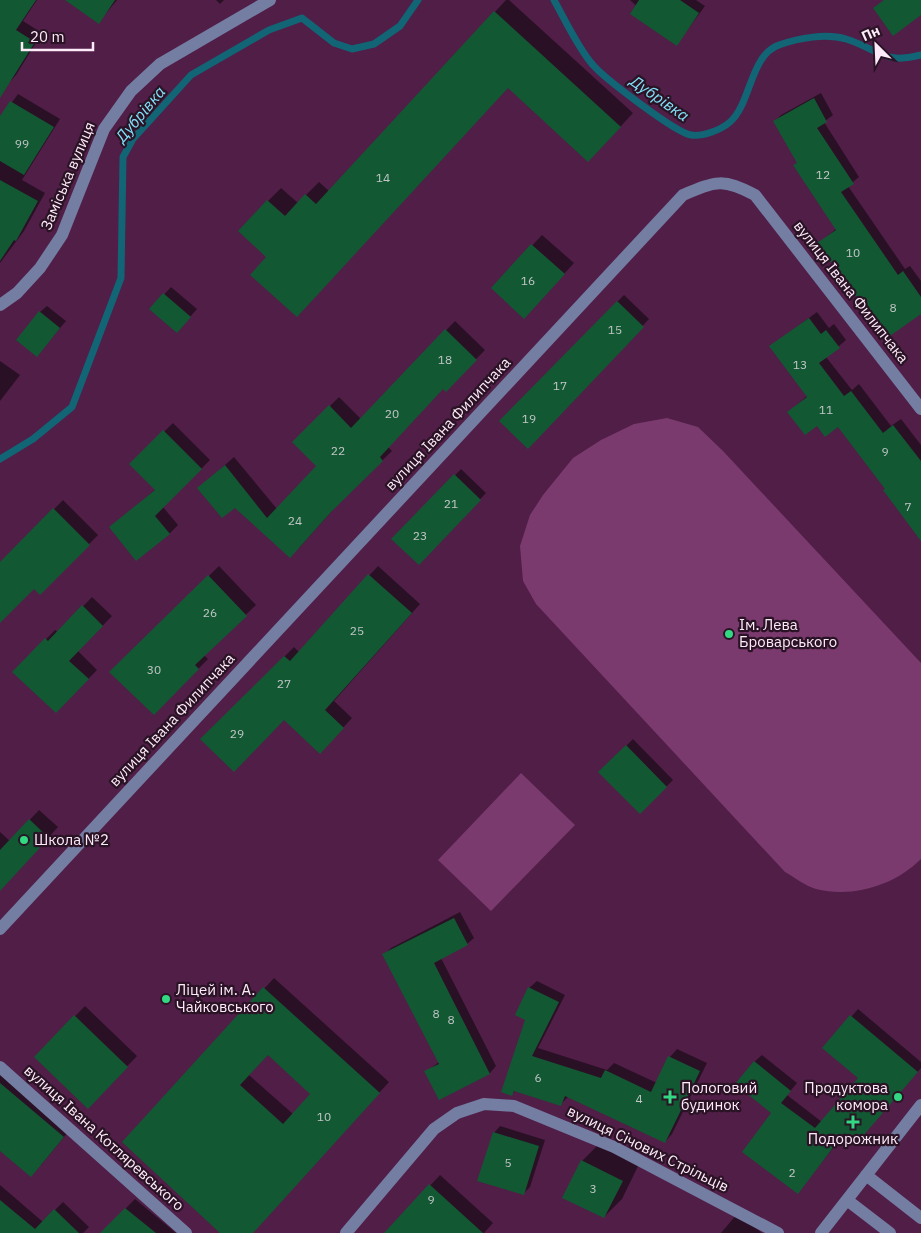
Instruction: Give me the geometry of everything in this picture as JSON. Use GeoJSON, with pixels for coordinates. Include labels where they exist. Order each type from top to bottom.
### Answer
{"type":"FeatureCollection","features":[{"type":"Feature","properties":{"kind":"street","name":"Заміська вулиця"},"geometry":{"type":"LineString","coordinates":[[0,305],[17,293],[40,268],[62,235],[104,129],[130,92],[160,64],[270,0]]}},
{"type":"Feature","properties":{"kind":"street","name":"вулиця Івана Филипчака"},"geometry":{"type":"LineString","coordinates":[[0,929],[683,195],[712,183],[735,184],[756,195],[921,409]]}},
{"type":"Feature","properties":{"kind":"street","name":"вулиця Івана Котляревського"},"geometry":{"type":"LineString","coordinates":[[0,1067],[186,1233]]}},
{"type":"Feature","properties":{"kind":"street","name":"вулиця Січових Стрільців"},"geometry":{"type":"LineString","coordinates":[[346,1233],[434,1129],[457,1113],[484,1104],[514,1106],[596,1140],[778,1233]]}},
{"type":"Feature","properties":{"kind":"street"},"geometry":{"type":"LineString","coordinates":[[821,1233],[921,1105]]}},
{"type":"Feature","properties":{"kind":"street"},"geometry":{"type":"LineString","coordinates":[[866,1175],[921,1218]]}},
{"type":"Feature","properties":{"kind":"street"},"geometry":{"type":"LineString","coordinates":[[847,1200],[890,1233]]}},
{"type":"Feature","properties":{"kind":"shaded area","name":"Ім. Лева Броварського"},"geometry":{"type":"Polygon","coordinates":[[[667,418],[698,427],[723,451],[921,663],[921,859],[885,883],[858,891],[830,891],[812,888],[785,872],[536,604],[523,581],[520,546],[530,515],[543,495],[573,458],[601,440],[634,424],[667,418]]]}},
{"type":"Feature","properties":{"kind":"shaded area"},"geometry":{"type":"Polygon","coordinates":[[[521,773],[575,825],[491,911],[438,860],[521,773]]]}},
{"type":"Feature","properties":{"kind":"building"},"geometry":{"type":"Polygon","coordinates":[[[0,0],[36,0],[16,30],[35,42],[0,98],[0,0]]]}},
{"type":"Feature","properties":{"kind":"building"},"geometry":{"type":"Polygon","coordinates":[[[65,0],[115,0],[99,24],[65,0]]]}},
{"type":"Feature","properties":{"kind":"building"},"geometry":{"type":"Polygon","coordinates":[[[639,0],[680,0],[699,13],[677,46],[630,14],[639,0]]]}},
{"type":"Feature","properties":{"kind":"building"},"geometry":{"type":"Polygon","coordinates":[[[884,0],[921,0],[921,15],[893,36],[873,8],[884,0]]]}},
{"type":"Feature","properties":{"kind":"building"},"geometry":{"type":"Polygon","coordinates":[[[494,11],[621,127],[588,162],[508,88],[297,317],[250,275],[266,257],[238,231],[267,200],[285,216],[305,194],[316,204],[494,11]]]}},
{"type":"Feature","properties":{"kind":"building"},"geometry":{"type":"Polygon","coordinates":[[[814,98],[827,122],[817,128],[854,184],[841,192],[898,275],[903,271],[921,297],[921,314],[887,338],[817,243],[836,230],[793,165],[797,163],[773,121],[814,98]]]}},
{"type":"Feature","properties":{"kind":"building"},"geometry":{"type":"Polygon","coordinates":[[[10,101],[54,127],[24,175],[0,161],[0,116],[10,101]]]}},
{"type":"Feature","properties":{"kind":"building"},"geometry":{"type":"Polygon","coordinates":[[[0,180],[38,201],[16,241],[14,240],[0,261],[0,180]]]}},
{"type":"Feature","properties":{"kind":"building"},"geometry":{"type":"Polygon","coordinates":[[[531,244],[565,274],[524,319],[491,288],[531,244]]]}},
{"type":"Feature","properties":{"kind":"building"},"geometry":{"type":"Polygon","coordinates":[[[163,293],[191,317],[177,333],[149,309],[163,293]]]}},
{"type":"Feature","properties":{"kind":"building"},"geometry":{"type":"Polygon","coordinates":[[[617,301],[644,327],[528,449],[499,421],[617,301]]]}},
{"type":"Feature","properties":{"kind":"building"},"geometry":{"type":"Polygon","coordinates":[[[39,311],[60,328],[37,357],[16,340],[39,311]]]}},
{"type":"Feature","properties":{"kind":"building"},"geometry":{"type":"Polygon","coordinates":[[[809,318],[821,334],[826,330],[840,348],[819,363],[844,396],[851,391],[883,433],[893,425],[921,461],[921,541],[883,490],[885,489],[838,427],[825,437],[817,426],[805,435],[787,412],[807,397],[769,346],[809,318]]]}},
{"type":"Feature","properties":{"kind":"building"},"geometry":{"type":"Polygon","coordinates":[[[445,329],[477,360],[446,392],[443,389],[380,457],[383,461],[331,512],[290,558],[235,508],[222,518],[197,488],[225,465],[267,518],[316,466],[292,442],[329,405],[351,428],[445,329]]]}},
{"type":"Feature","properties":{"kind":"building"},"geometry":{"type":"Polygon","coordinates":[[[163,430],[202,469],[155,516],[170,534],[136,561],[109,527],[155,490],[129,464],[163,430]]]}},
{"type":"Feature","properties":{"kind":"building"},"geometry":{"type":"Polygon","coordinates":[[[454,474],[481,500],[419,565],[391,539],[454,474]]]}},
{"type":"Feature","properties":{"kind":"building"},"geometry":{"type":"Polygon","coordinates":[[[53,508],[90,545],[40,595],[34,589],[0,623],[0,562],[53,508]]]}},
{"type":"Feature","properties":{"kind":"building"},"geometry":{"type":"Polygon","coordinates":[[[368,574],[412,613],[325,710],[344,728],[320,754],[284,720],[234,772],[200,739],[284,656],[290,661],[368,574]]]}},
{"type":"Feature","properties":{"kind":"building"},"geometry":{"type":"Polygon","coordinates":[[[208,575],[247,616],[195,665],[199,669],[154,715],[109,672],[208,575]]]}},
{"type":"Feature","properties":{"kind":"building"},"geometry":{"type":"Polygon","coordinates":[[[82,605],[103,626],[69,661],[89,679],[56,713],[12,672],[45,638],[48,641],[82,605]]]}},
{"type":"Feature","properties":{"kind":"building"},"geometry":{"type":"Polygon","coordinates":[[[626,745],[667,787],[640,814],[598,772],[626,745]]]}},
{"type":"Feature","properties":{"kind":"building"},"geometry":{"type":"Polygon","coordinates":[[[29,819],[49,838],[0,891],[0,850],[29,819]]]}},
{"type":"Feature","properties":{"kind":"building"},"geometry":{"type":"Polygon","coordinates":[[[454,918],[468,945],[434,963],[490,1074],[439,1100],[424,1071],[439,1064],[382,954],[454,918]]]}},
{"type":"Feature","properties":{"kind":"building"},"geometry":{"type":"Polygon","coordinates":[[[263,987],[380,1093],[253,1233],[220,1233],[122,1142],[263,987]],[[268,1055],[240,1085],[283,1124],[310,1094],[268,1055]]]}},
{"type":"Feature","properties":{"kind":"building"},"geometry":{"type":"Polygon","coordinates":[[[528,987],[559,1002],[532,1056],[601,1078],[605,1070],[651,1092],[668,1056],[700,1071],[665,1143],[565,1096],[561,1106],[514,1091],[512,1096],[501,1092],[525,1020],[515,1015],[528,987]]]}},
{"type":"Feature","properties":{"kind":"building"},"geometry":{"type":"Polygon","coordinates":[[[74,1015],[128,1067],[88,1109],[34,1057],[74,1015]]]}},
{"type":"Feature","properties":{"kind":"building"},"geometry":{"type":"Polygon","coordinates":[[[850,1015],[918,1072],[856,1144],[844,1133],[798,1194],[742,1152],[771,1113],[735,1084],[754,1061],[791,1091],[781,1103],[815,1128],[858,1078],[822,1048],[850,1015]]]}},
{"type":"Feature","properties":{"kind":"building"},"geometry":{"type":"Polygon","coordinates":[[[0,1083],[64,1137],[31,1177],[0,1151],[0,1083]]]}},
{"type":"Feature","properties":{"kind":"building"},"geometry":{"type":"Polygon","coordinates":[[[493,1132],[539,1146],[524,1195],[477,1181],[493,1132]]]}},
{"type":"Feature","properties":{"kind":"building"},"geometry":{"type":"Polygon","coordinates":[[[581,1160],[623,1181],[604,1218],[562,1198],[581,1160]]]}},
{"type":"Feature","properties":{"kind":"building"},"geometry":{"type":"Polygon","coordinates":[[[429,1184],[483,1233],[384,1233],[429,1184]]]}},
{"type":"Feature","properties":{"kind":"building"},"geometry":{"type":"Polygon","coordinates":[[[0,1200],[35,1229],[54,1209],[79,1233],[0,1233],[0,1200]]]}},
{"type":"Feature","properties":{"kind":"building"},"geometry":{"type":"Polygon","coordinates":[[[125,1208],[156,1233],[100,1233],[125,1208]]]}},
{"type":"Feature","properties":{"kind":"waterway","name":"Дубрівка"},"geometry":{"type":"LineString","coordinates":[[0,459],[33,439],[72,407],[121,278],[123,157],[133,139],[191,75],[269,30],[302,18],[334,43],[352,49],[374,44],[400,26],[418,0]]}},
{"type":"Feature","properties":{"kind":"waterway","name":"Дубрівка"},"geometry":{"type":"LineString","coordinates":[[554,0],[582,51],[600,72],[656,115],[691,135],[711,132],[722,128],[730,122],[737,114],[762,59],[769,50],[779,45],[804,38],[830,36],[846,39],[889,57],[908,58],[921,55]]}},
{"type":"Feature","properties":{"kind":"place","name":"Ім. Лева Броварського"},"geometry":{"type":"Point","coordinates":[729,634]}},
{"type":"Feature","properties":{"kind":"place","name":"Школа №2"},"geometry":{"type":"Point","coordinates":[24,840]}},
{"type":"Feature","properties":{"kind":"place","name":"Ліцей ім. А. Чайковського"},"geometry":{"type":"Point","coordinates":[166,999]}},
{"type":"Feature","properties":{"kind":"place","name":"Пологовий будинок"},"geometry":{"type":"Point","coordinates":[670,1097]}},
{"type":"Feature","properties":{"kind":"place","name":"Продуктова комора"},"geometry":{"type":"Point","coordinates":[898,1097]}},
{"type":"Feature","properties":{"kind":"place","name":"Подорожник"},"geometry":{"type":"Point","coordinates":[853,1122]}}]}
